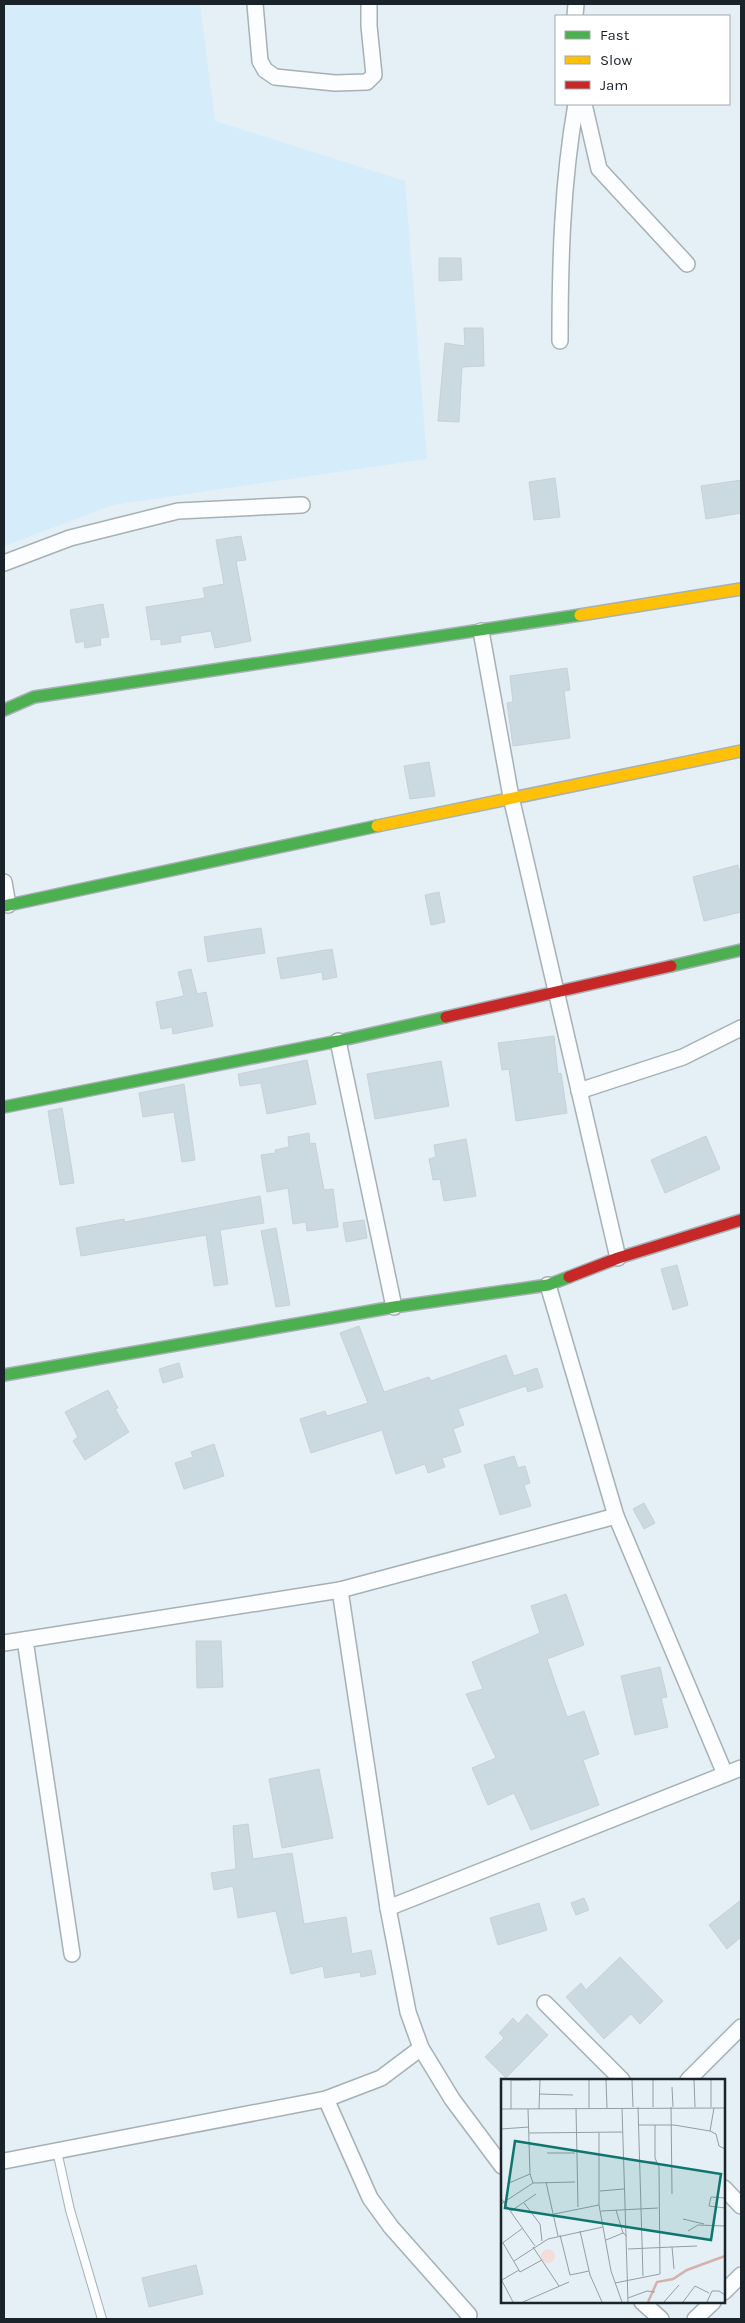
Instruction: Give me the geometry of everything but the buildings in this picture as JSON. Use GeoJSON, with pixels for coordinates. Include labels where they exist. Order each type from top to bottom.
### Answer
{"type":"FeatureCollection","features":[{"type":"Feature","properties":{"kind":"street"},"geometry":{"type":"LineString","coordinates":[[255,4],[260,60],[265,70],[275,77],[335,83],[367,82],[374,75],[369,26],[369,4]]}},
{"type":"Feature","properties":{"kind":"street"},"geometry":{"type":"LineString","coordinates":[[560,341],[562,209],[576,105]]}},
{"type":"Feature","properties":{"kind":"street"},"geometry":{"type":"LineString","coordinates":[[584,105],[599,169],[687,264]]}},
{"type":"Feature","properties":{"kind":"street"},"geometry":{"type":"LineString","coordinates":[[4,563],[70,538],[178,511],[302,505]]}},
{"type":"Feature","properties":{"kind":"street"},"geometry":{"type":"LineString","coordinates":[[4,710],[34,697],[481,631],[741,589]]}},
{"type":"Feature","properties":{"kind":"street"},"geometry":{"type":"LineString","coordinates":[[481,631],[510,797],[618,1258]]}},
{"type":"Feature","properties":{"kind":"street"},"geometry":{"type":"LineString","coordinates":[[4,882],[6,906],[510,797],[741,751]]}},
{"type":"Feature","properties":{"kind":"street"},"geometry":{"type":"LineString","coordinates":[[4,1107],[338,1040],[741,950]]}},
{"type":"Feature","properties":{"kind":"street"},"geometry":{"type":"LineString","coordinates":[[579,1091],[683,1057],[741,1028]]}},
{"type":"Feature","properties":{"kind":"street"},"geometry":{"type":"LineString","coordinates":[[338,1040],[394,1307]]}},
{"type":"Feature","properties":{"kind":"street"},"geometry":{"type":"LineString","coordinates":[[4,1375],[394,1307],[548,1285],[618,1258],[741,1220]]}},
{"type":"Feature","properties":{"kind":"street"},"geometry":{"type":"LineString","coordinates":[[548,1285],[616,1516],[725,1774]]}},
{"type":"Feature","properties":{"kind":"street"},"geometry":{"type":"LineString","coordinates":[[4,1643],[340,1590],[616,1516]]}},
{"type":"Feature","properties":{"kind":"street"},"geometry":{"type":"LineString","coordinates":[[340,1590],[388,1908],[408,2012],[421,2048],[452,2099],[501,2165]]}},
{"type":"Feature","properties":{"kind":"street"},"geometry":{"type":"LineString","coordinates":[[25,1640],[72,1954]]}},
{"type":"Feature","properties":{"kind":"street"},"geometry":{"type":"LineString","coordinates":[[388,1908],[741,1768]]}},
{"type":"Feature","properties":{"kind":"street"},"geometry":{"type":"LineString","coordinates":[[545,2003],[621,2079]]}},
{"type":"Feature","properties":{"kind":"street"},"geometry":{"type":"LineString","coordinates":[[689,2079],[741,2027]]}},
{"type":"Feature","properties":{"kind":"street"},"geometry":{"type":"LineString","coordinates":[[4,2161],[326,2099],[381,2078],[421,2048]]}},
{"type":"Feature","properties":{"kind":"street"},"geometry":{"type":"LineString","coordinates":[[326,2099],[370,2198],[392,2227],[469,2315]]}},
{"type":"Feature","properties":{"kind":"street"},"geometry":{"type":"LineString","coordinates":[[725,2189],[741,2206]]}},
{"type":"Feature","properties":{"kind":"street"},"geometry":{"type":"LineString","coordinates":[[725,2291],[741,2275]]}},
{"type":"Feature","properties":{"kind":"street"},"geometry":{"type":"LineString","coordinates":[[643,2303],[661,2319]]}},
{"type":"Feature","properties":{"kind":"street"},"geometry":{"type":"LineString","coordinates":[[695,2319],[712,2303]]}},
{"type":"Feature","properties":{"kind":"lane"},"geometry":{"type":"LineString","coordinates":[[57,2151],[70,2210],[102,2319]]}},
{"type":"Feature","properties":{"kind":"shaded area"},"geometry":{"type":"Polygon","coordinates":[[[4,4],[200,4],[215,121],[405,181],[427,459],[113,505],[4,546],[4,4]]]}},
{"type":"Feature","properties":{"kind":"traffic: fast"},"geometry":{"type":"LineString","coordinates":[[4,710],[34,697],[580,615]]}},
{"type":"Feature","properties":{"kind":"traffic: fast"},"geometry":{"type":"LineString","coordinates":[[4,906],[377,826]]}},
{"type":"Feature","properties":{"kind":"traffic: fast"},"geometry":{"type":"LineString","coordinates":[[671,966],[741,950]]}},
{"type":"Feature","properties":{"kind":"traffic: fast"},"geometry":{"type":"LineString","coordinates":[[4,1107],[338,1041],[446,1017]]}},
{"type":"Feature","properties":{"kind":"traffic: fast"},"geometry":{"type":"LineString","coordinates":[[4,1375],[394,1307],[548,1285],[569,1277]]}},
{"type":"Feature","properties":{"kind":"traffic: slow"},"geometry":{"type":"LineString","coordinates":[[580,615],[741,589]]}},
{"type":"Feature","properties":{"kind":"traffic: slow"},"geometry":{"type":"LineString","coordinates":[[377,826],[741,751]]}},
{"type":"Feature","properties":{"kind":"traffic: jam"},"geometry":{"type":"LineString","coordinates":[[446,1017],[671,966]]}},
{"type":"Feature","properties":{"kind":"traffic: jam"},"geometry":{"type":"LineString","coordinates":[[569,1277],[618,1258],[741,1220]]}}]}
